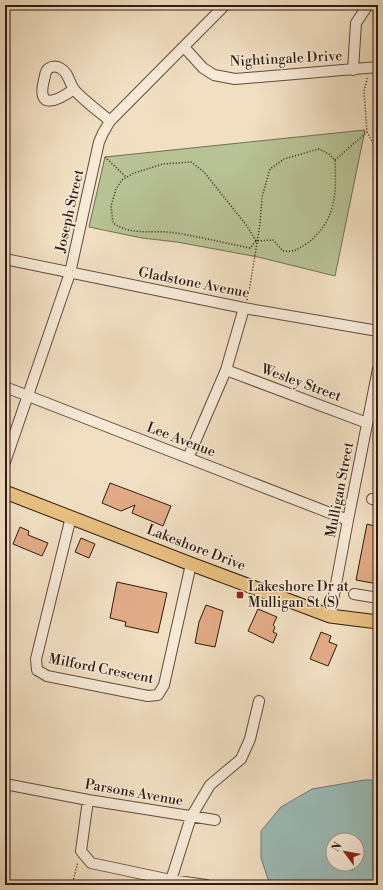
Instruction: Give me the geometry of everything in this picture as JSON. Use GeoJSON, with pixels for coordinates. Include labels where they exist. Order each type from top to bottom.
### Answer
{"type":"FeatureCollection","features":[{"type":"Feature","properties":{"kind":"main road","name":"Lakeshore Drive"},"geometry":{"type":"LineString","coordinates":[[5,492],[330,616],[378,622]]}},
{"type":"Feature","properties":{"kind":"street"},"geometry":{"type":"LineString","coordinates":[[353,70],[356,23],[368,5]]}},
{"type":"Feature","properties":{"kind":"street","name":"Joseph Street"},"geometry":{"type":"LineString","coordinates":[[5,462],[70,272],[103,133],[110,121],[184,47],[221,6]]}},
{"type":"Feature","properties":{"kind":"street","name":"Nightingale Drive"},"geometry":{"type":"LineString","coordinates":[[184,47],[203,68],[214,75],[235,79],[374,67]]}},
{"type":"Feature","properties":{"kind":"street"},"geometry":{"type":"LineString","coordinates":[[74,89],[110,121]]}},
{"type":"Feature","properties":{"kind":"street","name":"Gladstone Avenue"},"geometry":{"type":"LineString","coordinates":[[5,259],[244,308],[378,331]]}},
{"type":"Feature","properties":{"kind":"street"},"geometry":{"type":"LineString","coordinates":[[188,458],[226,370],[244,308]]}},
{"type":"Feature","properties":{"kind":"street","name":"Mulligan Street"},"geometry":{"type":"LineString","coordinates":[[330,616],[367,423],[375,397],[378,369]]}},
{"type":"Feature","properties":{"kind":"street","name":"Wesley Street"},"geometry":{"type":"LineString","coordinates":[[226,370],[367,423]]}},
{"type":"Feature","properties":{"kind":"street","name":"Lee Avenue"},"geometry":{"type":"LineString","coordinates":[[5,387],[348,520]]}},
{"type":"Feature","properties":{"kind":"street","name":"Milford Crescent"},"geometry":{"type":"LineString","coordinates":[[71,517],[36,659],[37,670],[47,676],[148,696],[158,695],[164,685],[191,564]]}},
{"type":"Feature","properties":{"kind":"street"},"geometry":{"type":"LineString","coordinates":[[354,594],[378,598]]}},
{"type":"Feature","properties":{"kind":"street","name":"Parsons Avenue"},"geometry":{"type":"LineString","coordinates":[[5,784],[88,800],[191,817],[210,785],[241,759],[250,739],[259,700]]}},
{"type":"Feature","properties":{"kind":"street"},"geometry":{"type":"LineString","coordinates":[[88,800],[81,850],[91,862],[171,880],[206,885]]}},
{"type":"Feature","properties":{"kind":"street"},"geometry":{"type":"LineString","coordinates":[[171,880],[191,817],[215,820]]}},
{"type":"Feature","properties":{"kind":"path"},"geometry":{"type":"LineString","coordinates":[[374,67],[364,91],[367,132],[378,152]]}},
{"type":"Feature","properties":{"kind":"path"},"geometry":{"type":"LineString","coordinates":[[335,160],[367,132]]}},
{"type":"Feature","properties":{"kind":"path"},"geometry":{"type":"LineString","coordinates":[[244,308],[249,292],[256,241],[260,224],[262,197],[270,169],[284,159],[319,149],[329,154],[335,160],[336,185],[332,211],[326,224],[312,241],[293,252],[283,251],[272,240],[256,241],[250,248],[175,233],[135,232],[120,228],[113,223],[111,206],[116,189],[122,180],[134,173],[163,164],[191,162],[204,172],[247,226],[256,241]]}},
{"type":"Feature","properties":{"kind":"path"},"geometry":{"type":"LineString","coordinates":[[98,150],[126,177]]}},
{"type":"Feature","properties":{"kind":"path"},"geometry":{"type":"LineString","coordinates":[[72,885],[81,850]]}},
{"type":"Feature","properties":{"kind":"green space"},"geometry":{"type":"Polygon","coordinates":[[[365,130],[335,276],[258,257],[177,242],[142,238],[89,227],[105,157],[365,130]]]}},
{"type":"Feature","properties":{"kind":"water"},"geometry":{"type":"Polygon","coordinates":[[[365,780],[378,780],[378,885],[270,885],[261,858],[261,831],[281,807],[312,789],[365,780]]]}},
{"type":"Feature","properties":{"kind":"building"},"geometry":{"type":"Polygon","coordinates":[[[110,483],[171,506],[163,526],[132,513],[135,505],[121,511],[102,503],[110,483]]]}},
{"type":"Feature","properties":{"kind":"building"},"geometry":{"type":"Polygon","coordinates":[[[367,524],[378,527],[378,584],[356,580],[367,524]]]}},
{"type":"Feature","properties":{"kind":"building"},"geometry":{"type":"Polygon","coordinates":[[[20,527],[29,531],[28,535],[48,543],[42,556],[13,544],[20,527]]]}},
{"type":"Feature","properties":{"kind":"building"},"geometry":{"type":"Polygon","coordinates":[[[81,538],[95,544],[89,558],[75,552],[81,538]]]}},
{"type":"Feature","properties":{"kind":"building"},"geometry":{"type":"Polygon","coordinates":[[[117,582],[167,593],[158,633],[125,626],[126,622],[110,618],[117,582]]]}},
{"type":"Feature","properties":{"kind":"building"},"geometry":{"type":"Polygon","coordinates":[[[206,605],[223,611],[215,647],[195,643],[199,622],[206,605]]]}},
{"type":"Feature","properties":{"kind":"building"},"geometry":{"type":"Polygon","coordinates":[[[258,609],[277,617],[273,625],[275,627],[273,632],[277,634],[273,643],[248,631],[258,609]]]}},
{"type":"Feature","properties":{"kind":"building"},"geometry":{"type":"Polygon","coordinates":[[[321,632],[331,636],[329,642],[337,645],[328,666],[310,659],[321,632]]]}},
{"type":"Feature","properties":{"kind":"place","name":"Lakeshore Dr at Mulligan St (S)"},"geometry":{"type":"Point","coordinates":[240,595]}}]}
